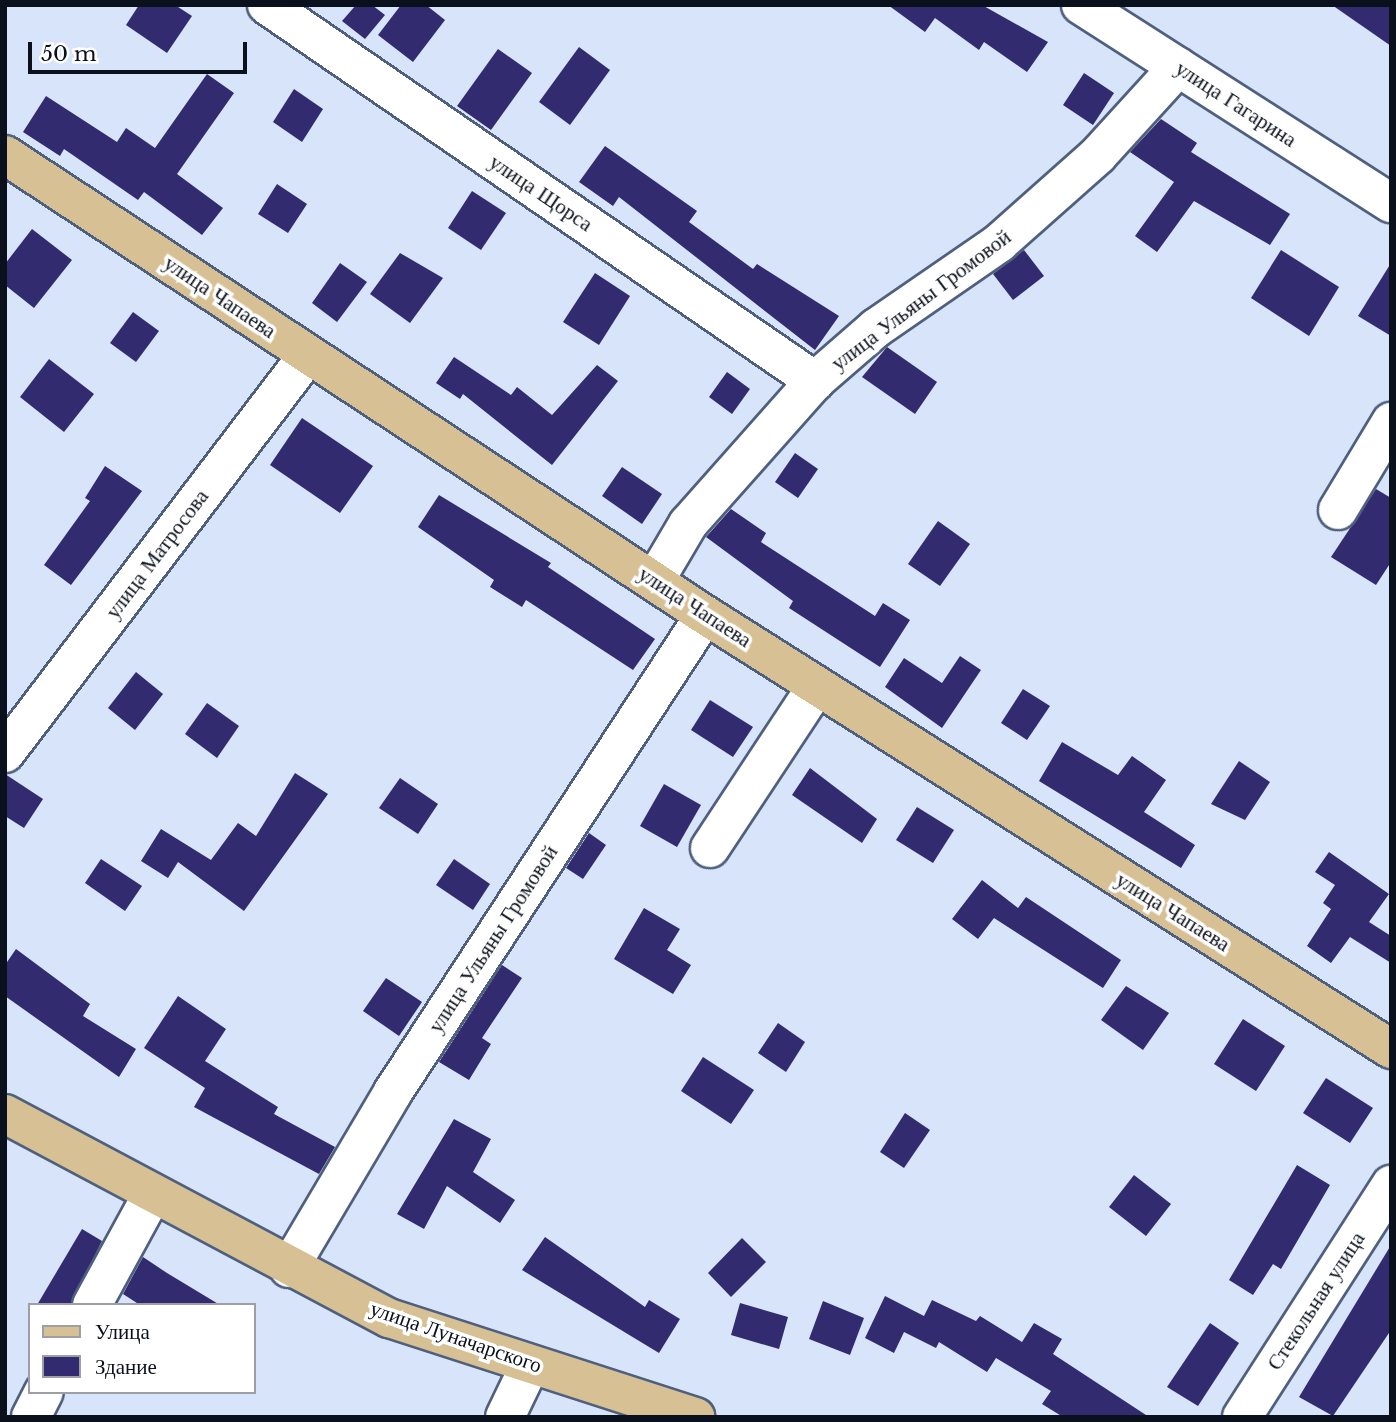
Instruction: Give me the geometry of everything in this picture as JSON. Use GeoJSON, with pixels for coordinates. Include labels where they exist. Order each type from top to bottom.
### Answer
{"type":"FeatureCollection","features":[{"type":"Feature","properties":{"kind":"main road","name":"улица Чапаева"},"geometry":{"type":"LineString","coordinates":[[5,155],[705,615],[1391,1049]]}},
{"type":"Feature","properties":{"kind":"main road","name":"улица Луначарского"},"geometry":{"type":"LineString","coordinates":[[5,1114],[151,1197],[388,1318],[674,1413]]}},
{"type":"Feature","properties":{"kind":"street","name":"улица Щорса"},"geometry":{"type":"LineString","coordinates":[[267,5],[815,381]]}},
{"type":"Feature","properties":{"kind":"street","name":"улица Гагарина"},"geometry":{"type":"LineString","coordinates":[[1081,5],[1391,203]]}},
{"type":"Feature","properties":{"kind":"street","name":"улица Ульяны Громовой"},"geometry":{"type":"LineString","coordinates":[[655,580],[688,524],[815,381],[876,328],[999,243],[1098,155],[1178,67]]}},
{"type":"Feature","properties":{"kind":"street","name":"улица Матросова"},"geometry":{"type":"LineString","coordinates":[[5,753],[308,355]]}},
{"type":"Feature","properties":{"kind":"street"},"geometry":{"type":"LineString","coordinates":[[1338,510],[1391,422]]}},
{"type":"Feature","properties":{"kind":"street","name":"улица Ульяны Громовой"},"geometry":{"type":"LineString","coordinates":[[289,1268],[393,1091],[705,615]]}},
{"type":"Feature","properties":{"kind":"street"},"geometry":{"type":"LineString","coordinates":[[710,848],[817,686]]}},
{"type":"Feature","properties":{"kind":"street","name":"Стекольная улица"},"geometry":{"type":"LineString","coordinates":[[1242,1417],[1391,1185]]}},
{"type":"Feature","properties":{"kind":"street"},"geometry":{"type":"LineString","coordinates":[[93,1303],[151,1197]]}},
{"type":"Feature","properties":{"kind":"street"},"geometry":{"type":"LineString","coordinates":[[505,1417],[530,1365]]}},
{"type":"Feature","properties":{"kind":"street"},"geometry":{"type":"LineString","coordinates":[[30,1417],[43,1394]]}},
{"type":"Feature","properties":{"kind":"building"},"geometry":{"type":"Polygon","coordinates":[[[139,5],[175,5],[192,16],[167,53],[126,25],[139,5]]]}},
{"type":"Feature","properties":{"kind":"building"},"geometry":{"type":"Polygon","coordinates":[[[356,5],[372,5],[385,15],[365,39],[342,21],[356,5]]]}},
{"type":"Feature","properties":{"kind":"building"},"geometry":{"type":"Polygon","coordinates":[[[401,5],[426,5],[445,20],[413,62],[378,35],[401,5]]]}},
{"type":"Feature","properties":{"kind":"building"},"geometry":{"type":"Polygon","coordinates":[[[888,5],[982,5],[1048,42],[1027,72],[984,42],[979,50],[935,18],[925,32],[888,5]]]}},
{"type":"Feature","properties":{"kind":"building"},"geometry":{"type":"Polygon","coordinates":[[[1332,5],[1391,5],[1391,46],[1332,5]]]}},
{"type":"Feature","properties":{"kind":"building"},"geometry":{"type":"Polygon","coordinates":[[[579,47],[610,70],[570,125],[539,102],[579,47]]]}},
{"type":"Feature","properties":{"kind":"building"},"geometry":{"type":"Polygon","coordinates":[[[498,49],[532,73],[491,130],[457,106],[498,49]]]}},
{"type":"Feature","properties":{"kind":"building"},"geometry":{"type":"Polygon","coordinates":[[[1084,73],[1114,93],[1093,125],[1063,105],[1084,73]]]}},
{"type":"Feature","properties":{"kind":"building"},"geometry":{"type":"Polygon","coordinates":[[[207,74],[234,93],[177,174],[223,208],[202,235],[144,192],[138,200],[64,149],[60,156],[23,132],[46,96],[117,142],[126,128],[155,148],[207,74]]]}},
{"type":"Feature","properties":{"kind":"building"},"geometry":{"type":"Polygon","coordinates":[[[294,89],[323,109],[302,142],[273,122],[294,89]]]}},
{"type":"Feature","properties":{"kind":"building"},"geometry":{"type":"Polygon","coordinates":[[[1161,119],[1197,143],[1191,152],[1290,214],[1270,245],[1194,201],[1157,252],[1135,236],[1174,182],[1130,152],[1161,119]]]}},
{"type":"Feature","properties":{"kind":"building"},"geometry":{"type":"Polygon","coordinates":[[[605,146],[697,211],[689,222],[753,269],[757,264],[839,316],[815,350],[619,197],[613,206],[579,182],[605,146]]]}},
{"type":"Feature","properties":{"kind":"building"},"geometry":{"type":"Polygon","coordinates":[[[277,184],[307,204],[288,233],[258,214],[277,184]]]}},
{"type":"Feature","properties":{"kind":"building"},"geometry":{"type":"Polygon","coordinates":[[[472,191],[506,213],[481,250],[448,228],[472,191]]]}},
{"type":"Feature","properties":{"kind":"building"},"geometry":{"type":"Polygon","coordinates":[[[32,229],[72,260],[34,308],[5,285],[5,264],[32,229]]]}},
{"type":"Feature","properties":{"kind":"building"},"geometry":{"type":"Polygon","coordinates":[[[1024,250],[1044,276],[1013,300],[993,274],[1024,250]]]}},
{"type":"Feature","properties":{"kind":"building"},"geometry":{"type":"Polygon","coordinates":[[[1281,250],[1339,287],[1309,336],[1251,298],[1281,250]]]}},
{"type":"Feature","properties":{"kind":"building"},"geometry":{"type":"Polygon","coordinates":[[[400,253],[443,278],[410,323],[370,294],[400,253]]]}},
{"type":"Feature","properties":{"kind":"building"},"geometry":{"type":"Polygon","coordinates":[[[340,263],[367,282],[337,322],[312,303],[340,263]]]}},
{"type":"Feature","properties":{"kind":"building"},"geometry":{"type":"Polygon","coordinates":[[[1391,263],[1391,336],[1358,316],[1391,263]]]}},
{"type":"Feature","properties":{"kind":"building"},"geometry":{"type":"Polygon","coordinates":[[[595,273],[630,296],[599,345],[563,322],[595,273]]]}},
{"type":"Feature","properties":{"kind":"building"},"geometry":{"type":"Polygon","coordinates":[[[133,312],[159,331],[136,362],[110,343],[133,312]]]}},
{"type":"Feature","properties":{"kind":"building"},"geometry":{"type":"Polygon","coordinates":[[[887,347],[937,382],[915,414],[862,377],[887,347]]]}},
{"type":"Feature","properties":{"kind":"building"},"geometry":{"type":"Polygon","coordinates":[[[454,357],[511,395],[517,387],[552,415],[597,365],[618,381],[552,465],[463,394],[460,399],[436,383],[454,357]]]}},
{"type":"Feature","properties":{"kind":"building"},"geometry":{"type":"Polygon","coordinates":[[[49,359],[94,394],[64,432],[20,397],[49,359]]]}},
{"type":"Feature","properties":{"kind":"building"},"geometry":{"type":"Polygon","coordinates":[[[727,372],[750,389],[732,414],[709,397],[727,372]]]}},
{"type":"Feature","properties":{"kind":"building"},"geometry":{"type":"Polygon","coordinates":[[[302,418],[373,466],[340,513],[270,465],[302,418]]]}},
{"type":"Feature","properties":{"kind":"building"},"geometry":{"type":"Polygon","coordinates":[[[795,453],[818,469],[798,498],[775,482],[795,453]]]}},
{"type":"Feature","properties":{"kind":"building"},"geometry":{"type":"Polygon","coordinates":[[[105,466],[142,491],[71,585],[44,565],[90,501],[85,498],[105,466]]]}},
{"type":"Feature","properties":{"kind":"building"},"geometry":{"type":"Polygon","coordinates":[[[622,467],[662,494],[642,524],[602,496],[622,467]]]}},
{"type":"Feature","properties":{"kind":"building"},"geometry":{"type":"Polygon","coordinates":[[[1376,489],[1391,498],[1391,562],[1376,585],[1331,557],[1376,489]]]}},
{"type":"Feature","properties":{"kind":"building"},"geometry":{"type":"Polygon","coordinates":[[[439,495],[551,563],[548,567],[655,639],[633,670],[526,600],[522,607],[490,587],[494,580],[418,527],[439,495]]]}},
{"type":"Feature","properties":{"kind":"building"},"geometry":{"type":"Polygon","coordinates":[[[731,509],[766,533],[761,542],[875,616],[883,603],[910,620],[880,667],[789,608],[793,601],[706,537],[731,509]]]}},
{"type":"Feature","properties":{"kind":"building"},"geometry":{"type":"Polygon","coordinates":[[[938,521],[970,544],[940,586],[908,564],[938,521]]]}},
{"type":"Feature","properties":{"kind":"building"},"geometry":{"type":"Polygon","coordinates":[[[960,656],[981,670],[942,728],[885,687],[904,658],[942,683],[960,656]]]}},
{"type":"Feature","properties":{"kind":"building"},"geometry":{"type":"Polygon","coordinates":[[[136,672],[163,694],[135,730],[108,708],[136,672]]]}},
{"type":"Feature","properties":{"kind":"building"},"geometry":{"type":"Polygon","coordinates":[[[1023,689],[1050,706],[1027,740],[1001,723],[1023,689]]]}},
{"type":"Feature","properties":{"kind":"building"},"geometry":{"type":"Polygon","coordinates":[[[710,700],[753,727],[733,757],[691,730],[710,700]]]}},
{"type":"Feature","properties":{"kind":"building"},"geometry":{"type":"Polygon","coordinates":[[[207,703],[239,726],[217,758],[185,734],[207,703]]]}},
{"type":"Feature","properties":{"kind":"building"},"geometry":{"type":"Polygon","coordinates":[[[1062,742],[1118,775],[1132,756],[1166,780],[1144,812],[1195,845],[1181,868],[1039,781],[1062,742]]]}},
{"type":"Feature","properties":{"kind":"building"},"geometry":{"type":"Polygon","coordinates":[[[1239,761],[1270,782],[1245,820],[1211,804],[1239,761]]]}},
{"type":"Feature","properties":{"kind":"building"},"geometry":{"type":"Polygon","coordinates":[[[810,768],[877,819],[862,843],[792,795],[810,768]]]}},
{"type":"Feature","properties":{"kind":"building"},"geometry":{"type":"Polygon","coordinates":[[[295,773],[328,794],[244,911],[178,862],[168,878],[141,861],[161,829],[211,860],[238,823],[256,836],[295,773]]]}},
{"type":"Feature","properties":{"kind":"building"},"geometry":{"type":"Polygon","coordinates":[[[5,774],[43,799],[24,828],[5,816],[5,774]]]}},
{"type":"Feature","properties":{"kind":"building"},"geometry":{"type":"Polygon","coordinates":[[[400,778],[438,804],[418,834],[379,808],[400,778]]]}},
{"type":"Feature","properties":{"kind":"building"},"geometry":{"type":"Polygon","coordinates":[[[664,784],[701,805],[677,847],[640,826],[664,784]]]}},
{"type":"Feature","properties":{"kind":"building"},"geometry":{"type":"Polygon","coordinates":[[[917,807],[954,830],[933,863],[896,840],[917,807]]]}},
{"type":"Feature","properties":{"kind":"building"},"geometry":{"type":"Polygon","coordinates":[[[589,833],[606,845],[583,879],[566,868],[589,833]]]}},
{"type":"Feature","properties":{"kind":"building"},"geometry":{"type":"Polygon","coordinates":[[[1329,852],[1389,894],[1369,922],[1391,936],[1391,963],[1350,937],[1331,963],[1307,946],[1331,909],[1323,903],[1335,885],[1315,872],[1329,852]]]}},
{"type":"Feature","properties":{"kind":"building"},"geometry":{"type":"Polygon","coordinates":[[[101,859],[142,886],[125,911],[85,883],[101,859]]]}},
{"type":"Feature","properties":{"kind":"building"},"geometry":{"type":"Polygon","coordinates":[[[454,859],[490,884],[473,910],[436,885],[454,859]]]}},
{"type":"Feature","properties":{"kind":"building"},"geometry":{"type":"Polygon","coordinates":[[[982,880],[1018,908],[1026,897],[1121,960],[1103,988],[994,918],[978,939],[952,919],[982,880]]]}},
{"type":"Feature","properties":{"kind":"building"},"geometry":{"type":"Polygon","coordinates":[[[644,908],[680,929],[667,950],[691,965],[673,994],[614,959],[644,908]]]}},
{"type":"Feature","properties":{"kind":"building"},"geometry":{"type":"Polygon","coordinates":[[[16,949],[90,1004],[83,1016],[136,1049],[119,1077],[5,996],[5,965],[16,949]]]}},
{"type":"Feature","properties":{"kind":"building"},"geometry":{"type":"Polygon","coordinates":[[[502,965],[522,978],[482,1038],[491,1044],[469,1080],[439,1062],[502,965]]]}},
{"type":"Feature","properties":{"kind":"building"},"geometry":{"type":"Polygon","coordinates":[[[386,978],[422,1002],[399,1036],[363,1011],[386,978]]]}},
{"type":"Feature","properties":{"kind":"building"},"geometry":{"type":"Polygon","coordinates":[[[1126,986],[1169,1013],[1143,1050],[1101,1020],[1126,986]]]}},
{"type":"Feature","properties":{"kind":"building"},"geometry":{"type":"Polygon","coordinates":[[[178,996],[226,1029],[205,1061],[278,1107],[274,1114],[335,1147],[319,1174],[194,1107],[205,1088],[144,1048],[178,996]]]}},
{"type":"Feature","properties":{"kind":"building"},"geometry":{"type":"Polygon","coordinates":[[[1243,1019],[1285,1046],[1256,1091],[1214,1064],[1243,1019]]]}},
{"type":"Feature","properties":{"kind":"building"},"geometry":{"type":"Polygon","coordinates":[[[778,1023],[805,1042],[786,1072],[758,1053],[778,1023]]]}},
{"type":"Feature","properties":{"kind":"building"},"geometry":{"type":"Polygon","coordinates":[[[703,1057],[754,1090],[731,1124],[681,1091],[703,1057]]]}},
{"type":"Feature","properties":{"kind":"building"},"geometry":{"type":"Polygon","coordinates":[[[1326,1078],[1373,1108],[1350,1143],[1303,1113],[1326,1078]]]}},
{"type":"Feature","properties":{"kind":"building"},"geometry":{"type":"Polygon","coordinates":[[[905,1113],[930,1130],[904,1168],[880,1152],[905,1113]]]}},
{"type":"Feature","properties":{"kind":"building"},"geometry":{"type":"Polygon","coordinates":[[[454,1119],[491,1139],[473,1172],[515,1200],[500,1223],[447,1186],[424,1229],[397,1214],[454,1119]]]}},
{"type":"Feature","properties":{"kind":"building"},"geometry":{"type":"Polygon","coordinates":[[[1297,1165],[1330,1185],[1281,1269],[1273,1264],[1253,1295],[1229,1280],[1297,1165]]]}},
{"type":"Feature","properties":{"kind":"building"},"geometry":{"type":"Polygon","coordinates":[[[1134,1175],[1171,1204],[1146,1236],[1109,1207],[1134,1175]]]}},
{"type":"Feature","properties":{"kind":"building"},"geometry":{"type":"Polygon","coordinates":[[[82,1229],[102,1241],[71,1303],[38,1303],[82,1229]]]}},
{"type":"Feature","properties":{"kind":"building"},"geometry":{"type":"Polygon","coordinates":[[[545,1237],[645,1307],[649,1300],[680,1319],[659,1353],[522,1270],[545,1237]]]}},
{"type":"Feature","properties":{"kind":"building"},"geometry":{"type":"Polygon","coordinates":[[[742,1238],[766,1262],[731,1297],[708,1273],[742,1238]]]}},
{"type":"Feature","properties":{"kind":"building"},"geometry":{"type":"Polygon","coordinates":[[[1391,1245],[1391,1330],[1333,1416],[1299,1397],[1391,1245]]]}},
{"type":"Feature","properties":{"kind":"building"},"geometry":{"type":"Polygon","coordinates":[[[143,1257],[217,1303],[137,1303],[123,1294],[143,1257]]]}},
{"type":"Feature","properties":{"kind":"building"},"geometry":{"type":"Polygon","coordinates":[[[885,1296],[924,1316],[932,1300],[976,1321],[980,1316],[1022,1342],[1034,1323],[1062,1339],[1053,1354],[1149,1417],[1063,1417],[1042,1404],[1051,1391],[996,1358],[987,1372],[939,1342],[936,1348],[904,1332],[894,1353],[865,1338],[885,1296]]]}},
{"type":"Feature","properties":{"kind":"building"},"geometry":{"type":"Polygon","coordinates":[[[823,1301],[864,1318],[850,1355],[809,1339],[823,1301]]]}},
{"type":"Feature","properties":{"kind":"building"},"geometry":{"type":"Polygon","coordinates":[[[740,1303],[788,1317],[779,1349],[731,1335],[740,1303]]]}},
{"type":"Feature","properties":{"kind":"building"},"geometry":{"type":"Polygon","coordinates":[[[1210,1323],[1239,1343],[1198,1406],[1167,1387],[1210,1323]]]}}]}
